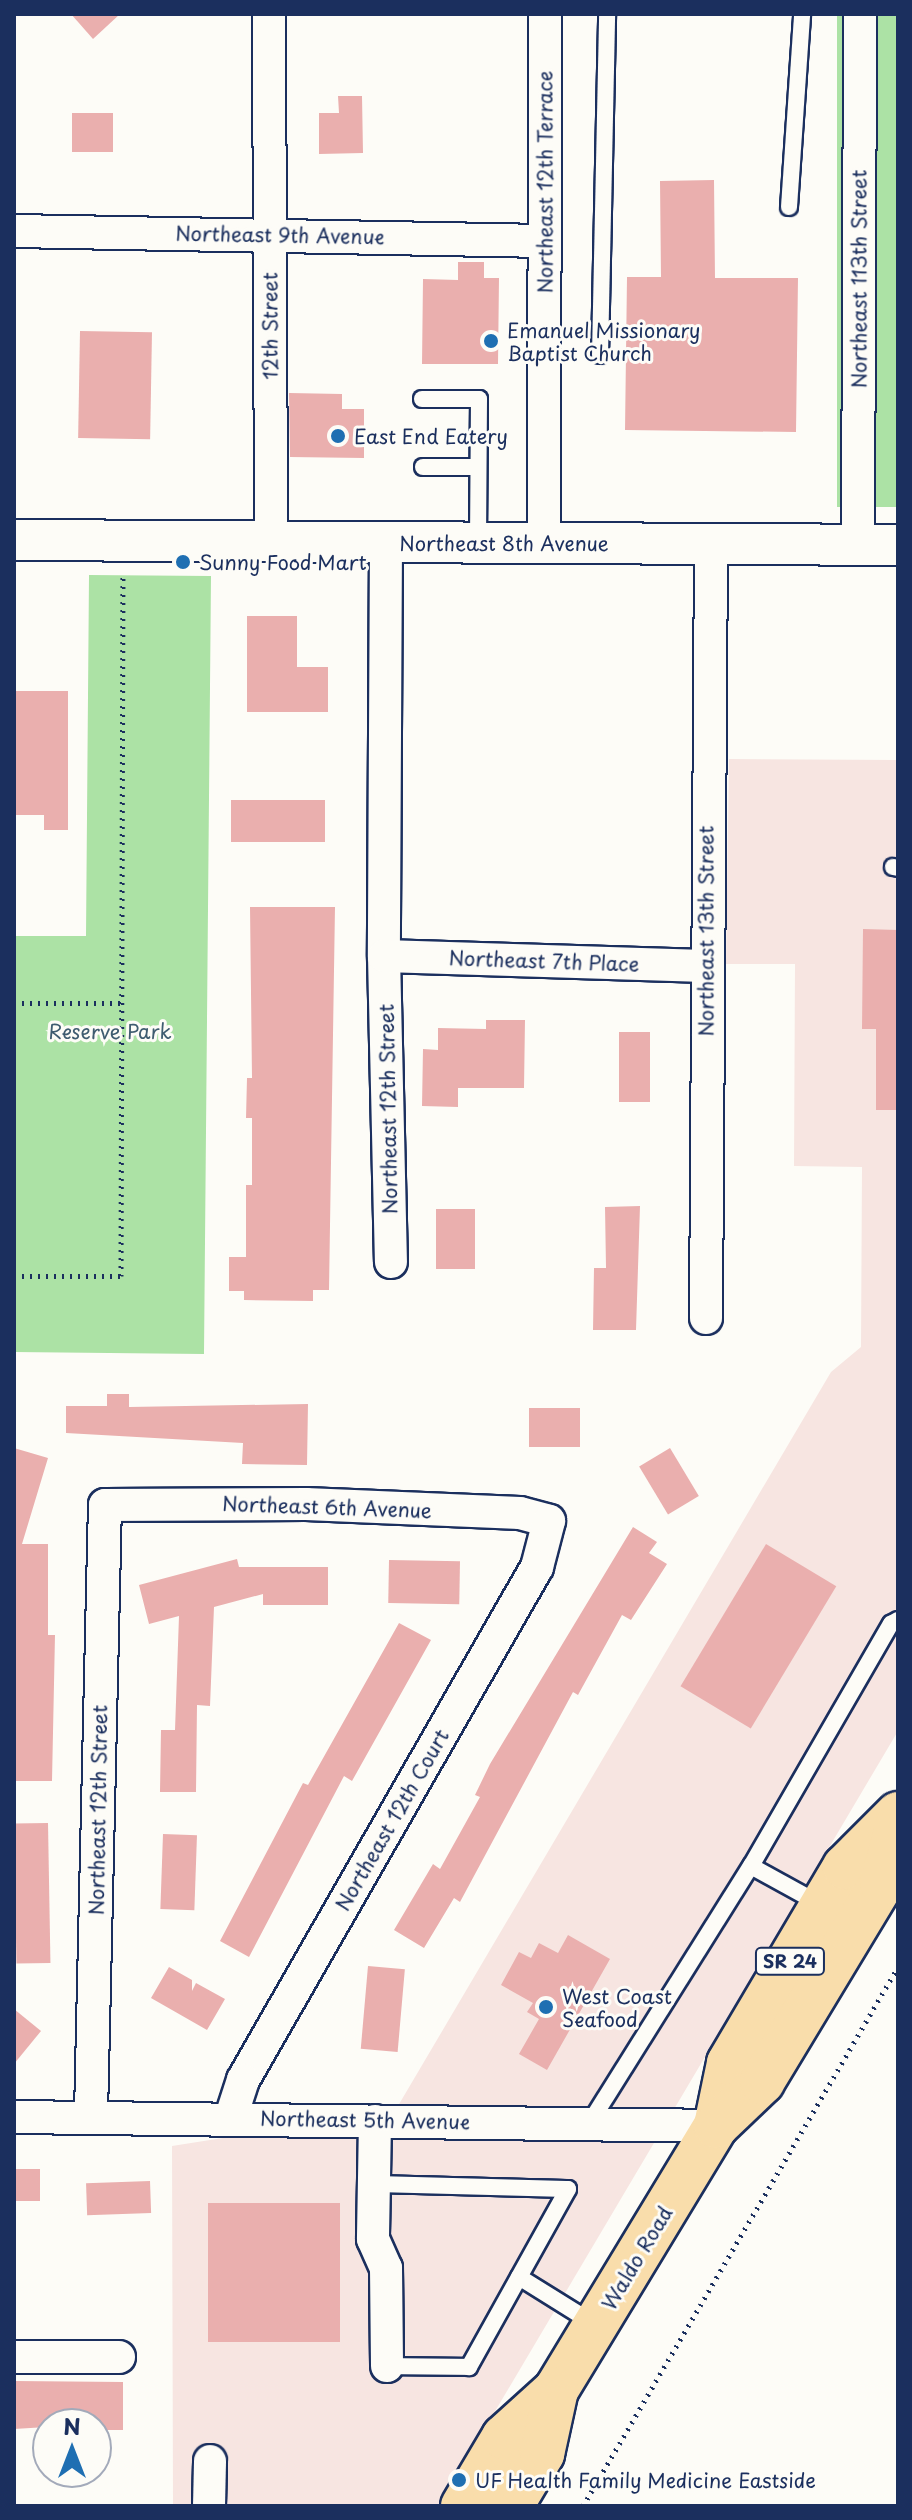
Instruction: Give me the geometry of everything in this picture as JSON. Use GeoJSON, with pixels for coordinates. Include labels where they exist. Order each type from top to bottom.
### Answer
{"type":"FeatureCollection","features":[{"type":"Feature","properties":{"kind":"highway","name":"Waldo Road"},"geometry":{"type":"LineString","coordinates":[[716,2126],[729,2063],[845,1867],[898,1814]]}},
{"type":"Feature","properties":{"kind":"highway","name":"Waldo Road"},"geometry":{"type":"LineString","coordinates":[[463,2506],[504,2437],[556,2390],[716,2126],[762,2082],[882,1883],[898,1824]]}},
{"type":"Feature","properties":{"kind":"highway","name":"Waldo Road"},"geometry":{"type":"LineString","coordinates":[[511,2506],[542,2454],[556,2390]]}},
{"type":"Feature","properties":{"kind":"street","name":"12th Street"},"geometry":{"type":"LineString","coordinates":[[269,14],[271,541]]}},
{"type":"Feature","properties":{"kind":"street","name":"Northeast 12th Terrace"},"geometry":{"type":"LineString","coordinates":[[544,543],[545,14]]}},
{"type":"Feature","properties":{"kind":"street","name":"Northeast 113th Street"},"geometry":{"type":"LineString","coordinates":[[858,545],[860,14]]}},
{"type":"Feature","properties":{"kind":"street","name":"Northeast 9th Avenue"},"geometry":{"type":"LineString","coordinates":[[14,231],[269,233],[545,241]]}},
{"type":"Feature","properties":{"kind":"street","name":"Northeast 8th Avenue"},"geometry":{"type":"LineString","coordinates":[[14,540],[898,545]]}},
{"type":"Feature","properties":{"kind":"street"},"geometry":{"type":"LineString","coordinates":[[384,956],[386,542]]}},
{"type":"Feature","properties":{"kind":"street","name":"Northeast 13th Street"},"geometry":{"type":"LineString","coordinates":[[706,1318],[705,966],[711,545]]}},
{"type":"Feature","properties":{"kind":"street","name":"Northeast 7th Place"},"geometry":{"type":"LineString","coordinates":[[384,956],[705,966]]}},
{"type":"Feature","properties":{"kind":"street","name":"Northeast 12th Street"},"geometry":{"type":"LineString","coordinates":[[384,956],[391,1262]]}},
{"type":"Feature","properties":{"kind":"street","name":"Northeast 6th Avenue"},"geometry":{"type":"LineString","coordinates":[[105,1505],[306,1504],[520,1513],[549,1521]]}},
{"type":"Feature","properties":{"kind":"street","name":"Northeast 12th Street"},"geometry":{"type":"LineString","coordinates":[[91,2115],[105,1505]]}},
{"type":"Feature","properties":{"kind":"street","name":"Northeast 12th Court"},"geometry":{"type":"LineString","coordinates":[[231,2118],[243,2080],[537,1567],[549,1521]]}},
{"type":"Feature","properties":{"kind":"street","name":"Northeast 5th Avenue"},"geometry":{"type":"LineString","coordinates":[[14,2117],[91,2115],[716,2126]]}},
{"type":"Feature","properties":{"kind":"street"},"geometry":{"type":"LineString","coordinates":[[375,2121],[373,2239],[386,2268],[387,2366]]}},
{"type":"Feature","properties":{"kind":"street"},"geometry":{"type":"LineString","coordinates":[[14,2357],[119,2357]]}},
{"type":"Feature","properties":{"kind":"street"},"geometry":{"type":"LineString","coordinates":[[209,2506],[210,2461]]}},
{"type":"Feature","properties":{"kind":"lane"},"geometry":{"type":"LineString","coordinates":[[600,355],[607,14]]}},
{"type":"Feature","properties":{"kind":"lane"},"geometry":{"type":"LineString","coordinates":[[789,207],[802,14]]}},
{"type":"Feature","properties":{"kind":"lane"},"geometry":{"type":"LineString","coordinates":[[422,399],[479,399],[478,543]]}},
{"type":"Feature","properties":{"kind":"lane"},"geometry":{"type":"LineString","coordinates":[[423,467],[478,467]]}},
{"type":"Feature","properties":{"kind":"lane"},"geometry":{"type":"LineString","coordinates":[[589,2124],[751,1866],[891,1624],[898,1620]]}},
{"type":"Feature","properties":{"kind":"lane"},"geometry":{"type":"LineString","coordinates":[[751,1866],[823,1905]]}},
{"type":"Feature","properties":{"kind":"lane"},"geometry":{"type":"LineString","coordinates":[[375,2184],[568,2189],[469,2367],[387,2366]]}},
{"type":"Feature","properties":{"kind":"lane"},"geometry":{"type":"LineString","coordinates":[[519,2277],[596,2325]]}},
{"type":"Feature","properties":{"kind":"path"},"geometry":{"type":"LineString","coordinates":[[14,1276],[121,1276],[123,568]]}},
{"type":"Feature","properties":{"kind":"path"},"geometry":{"type":"LineString","coordinates":[[14,1003],[122,1003]]}},
{"type":"Feature","properties":{"kind":"path"},"geometry":{"type":"LineString","coordinates":[[583,2506],[898,1967]]}},
{"type":"Feature","properties":{"kind":"shaded area"},"geometry":{"type":"Polygon","coordinates":[[[729,759],[898,760],[898,1731],[439,2506],[173,2506],[172,2146],[395,2111],[831,1372],[861,1347],[862,1167],[794,1166],[795,964],[726,964],[729,759]]]}},
{"type":"Feature","properties":{"kind":"green space"},"geometry":{"type":"Polygon","coordinates":[[[837,14],[898,14],[898,507],[837,507],[837,14]]]}},
{"type":"Feature","properties":{"kind":"green space","name":"Reserve Park"},"geometry":{"type":"Polygon","coordinates":[[[89,575],[211,576],[204,1354],[14,1352],[14,936],[86,936],[89,575]]]}},
{"type":"Feature","properties":{"kind":"building"},"geometry":{"type":"Polygon","coordinates":[[[71,14],[120,14],[93,39],[71,14]]]}},
{"type":"Feature","properties":{"kind":"building"},"geometry":{"type":"Polygon","coordinates":[[[338,96],[362,96],[363,153],[319,154],[319,113],[339,113],[338,96]]]}},
{"type":"Feature","properties":{"kind":"building"},"geometry":{"type":"Polygon","coordinates":[[[72,113],[113,113],[113,152],[72,152],[72,113]]]}},
{"type":"Feature","properties":{"kind":"building"},"geometry":{"type":"Polygon","coordinates":[[[714,180],[715,278],[798,278],[796,432],[625,430],[627,277],[661,277],[660,181],[714,180]]]}},
{"type":"Feature","properties":{"kind":"building"},"geometry":{"type":"Polygon","coordinates":[[[458,262],[484,262],[484,278],[499,278],[498,364],[422,364],[423,279],[458,280],[458,262]]]}},
{"type":"Feature","properties":{"kind":"building"},"geometry":{"type":"Polygon","coordinates":[[[80,331],[152,332],[150,439],[78,438],[80,331]]]}},
{"type":"Feature","properties":{"kind":"building"},"geometry":{"type":"Polygon","coordinates":[[[289,393],[342,394],[342,409],[364,409],[364,458],[290,457],[289,393]]]}},
{"type":"Feature","properties":{"kind":"building"},"geometry":{"type":"Polygon","coordinates":[[[247,616],[297,616],[297,667],[328,667],[328,712],[247,712],[247,616]]]}},
{"type":"Feature","properties":{"kind":"building"},"geometry":{"type":"Polygon","coordinates":[[[14,691],[68,691],[68,830],[44,830],[44,815],[14,815],[14,691]]]}},
{"type":"Feature","properties":{"kind":"building"},"geometry":{"type":"Polygon","coordinates":[[[231,800],[325,800],[325,842],[231,842],[231,800]]]}},
{"type":"Feature","properties":{"kind":"building"},"geometry":{"type":"Polygon","coordinates":[[[250,907],[335,907],[329,1290],[313,1290],[313,1301],[244,1300],[244,1291],[229,1291],[229,1257],[246,1257],[246,1185],[252,1185],[252,1118],[246,1118],[247,1078],[252,1078],[250,907]]]}},
{"type":"Feature","properties":{"kind":"building"},"geometry":{"type":"Polygon","coordinates":[[[863,929],[898,930],[898,1110],[876,1110],[876,1029],[862,1029],[863,929]]]}},
{"type":"Feature","properties":{"kind":"building"},"geometry":{"type":"Polygon","coordinates":[[[486,1020],[525,1020],[524,1088],[458,1088],[458,1107],[422,1106],[423,1049],[438,1050],[438,1028],[486,1029],[486,1020]]]}},
{"type":"Feature","properties":{"kind":"building"},"geometry":{"type":"Polygon","coordinates":[[[619,1032],[650,1032],[650,1102],[619,1102],[619,1032]]]}},
{"type":"Feature","properties":{"kind":"building"},"geometry":{"type":"Polygon","coordinates":[[[640,1206],[636,1330],[593,1330],[594,1268],[606,1268],[605,1207],[640,1206]]]}},
{"type":"Feature","properties":{"kind":"building"},"geometry":{"type":"Polygon","coordinates":[[[436,1209],[475,1209],[475,1269],[436,1269],[436,1209]]]}},
{"type":"Feature","properties":{"kind":"building"},"geometry":{"type":"Polygon","coordinates":[[[107,1394],[129,1394],[129,1407],[308,1404],[307,1465],[242,1464],[243,1443],[66,1433],[66,1406],[107,1406],[107,1394]]]}},
{"type":"Feature","properties":{"kind":"building"},"geometry":{"type":"Polygon","coordinates":[[[529,1408],[580,1408],[580,1447],[529,1447],[529,1408]]]}},
{"type":"Feature","properties":{"kind":"building"},"geometry":{"type":"Polygon","coordinates":[[[14,1448],[48,1458],[22,1544],[48,1544],[48,1635],[55,1635],[52,1781],[15,1781],[14,1448]]]}},
{"type":"Feature","properties":{"kind":"building"},"geometry":{"type":"Polygon","coordinates":[[[670,1448],[699,1496],[668,1515],[639,1467],[670,1448]]]}},
{"type":"Feature","properties":{"kind":"building"},"geometry":{"type":"Polygon","coordinates":[[[633,1527],[657,1542],[649,1553],[667,1564],[631,1620],[622,1615],[578,1695],[573,1692],[460,1902],[454,1898],[424,1948],[394,1930],[433,1864],[440,1869],[480,1797],[475,1795],[490,1764],[633,1527]]]}},
{"type":"Feature","properties":{"kind":"building"},"geometry":{"type":"Polygon","coordinates":[[[766,1544],[836,1586],[751,1729],[681,1686],[766,1544]]]}},
{"type":"Feature","properties":{"kind":"building"},"geometry":{"type":"Polygon","coordinates":[[[237,1559],[239,1567],[328,1567],[328,1605],[263,1605],[263,1594],[214,1607],[210,1706],[197,1705],[196,1792],[160,1792],[161,1730],[175,1730],[179,1616],[149,1624],[139,1585],[237,1559]]]}},
{"type":"Feature","properties":{"kind":"building"},"geometry":{"type":"Polygon","coordinates":[[[389,1560],[460,1561],[459,1604],[388,1603],[389,1560]]]}},
{"type":"Feature","properties":{"kind":"building"},"geometry":{"type":"Polygon","coordinates":[[[399,1623],[431,1640],[352,1781],[344,1776],[249,1957],[220,1941],[303,1783],[308,1785],[399,1623]]]}},
{"type":"Feature","properties":{"kind":"building"},"geometry":{"type":"Polygon","coordinates":[[[48,1823],[50,1963],[16,1964],[14,1824],[48,1823]]]}},
{"type":"Feature","properties":{"kind":"building"},"geometry":{"type":"Polygon","coordinates":[[[163,1834],[197,1835],[194,1910],[160,1909],[163,1834]]]}},
{"type":"Feature","properties":{"kind":"building"},"geometry":{"type":"Polygon","coordinates":[[[568,1935],[610,1959],[547,2070],[519,2054],[539,2019],[527,2012],[533,2003],[501,1985],[519,1952],[531,1958],[539,1943],[558,1953],[568,1935]]]}},
{"type":"Feature","properties":{"kind":"building"},"geometry":{"type":"Polygon","coordinates":[[[368,1966],[405,1969],[398,2052],[361,2049],[368,1966]]]}},
{"type":"Feature","properties":{"kind":"building"},"geometry":{"type":"Polygon","coordinates":[[[169,1967],[192,1980],[192,1991],[196,1983],[225,1999],[207,2030],[151,1998],[169,1967]]]}},
{"type":"Feature","properties":{"kind":"building"},"geometry":{"type":"Polygon","coordinates":[[[14,2009],[41,2031],[14,2064],[14,2009]]]}},
{"type":"Feature","properties":{"kind":"building"},"geometry":{"type":"Polygon","coordinates":[[[14,2169],[40,2169],[40,2201],[14,2201],[14,2169]]]}},
{"type":"Feature","properties":{"kind":"building"},"geometry":{"type":"Polygon","coordinates":[[[150,2181],[151,2213],[87,2215],[86,2183],[150,2181]]]}},
{"type":"Feature","properties":{"kind":"building"},"geometry":{"type":"Polygon","coordinates":[[[208,2203],[340,2203],[340,2342],[208,2342],[208,2203]]]}},
{"type":"Feature","properties":{"kind":"building"},"geometry":{"type":"Polygon","coordinates":[[[14,2381],[123,2382],[123,2430],[112,2430],[112,2408],[32,2408],[32,2428],[14,2429],[14,2381]]]}},
{"type":"Feature","properties":{"kind":"place","name":"Emanuel Missionary Baptist Church"},"geometry":{"type":"Point","coordinates":[491,341]}},
{"type":"Feature","properties":{"kind":"place","name":"East End Eatery"},"geometry":{"type":"Point","coordinates":[338,436]}},
{"type":"Feature","properties":{"kind":"place","name":"Sunny Food Mart"},"geometry":{"type":"Point","coordinates":[183,562]}},
{"type":"Feature","properties":{"kind":"place","name":"West Coast Seafood"},"geometry":{"type":"Point","coordinates":[546,2007]}},
{"type":"Feature","properties":{"kind":"place","name":"UF Health Family Medicine Eastside"},"geometry":{"type":"Point","coordinates":[459,2480]}}]}
